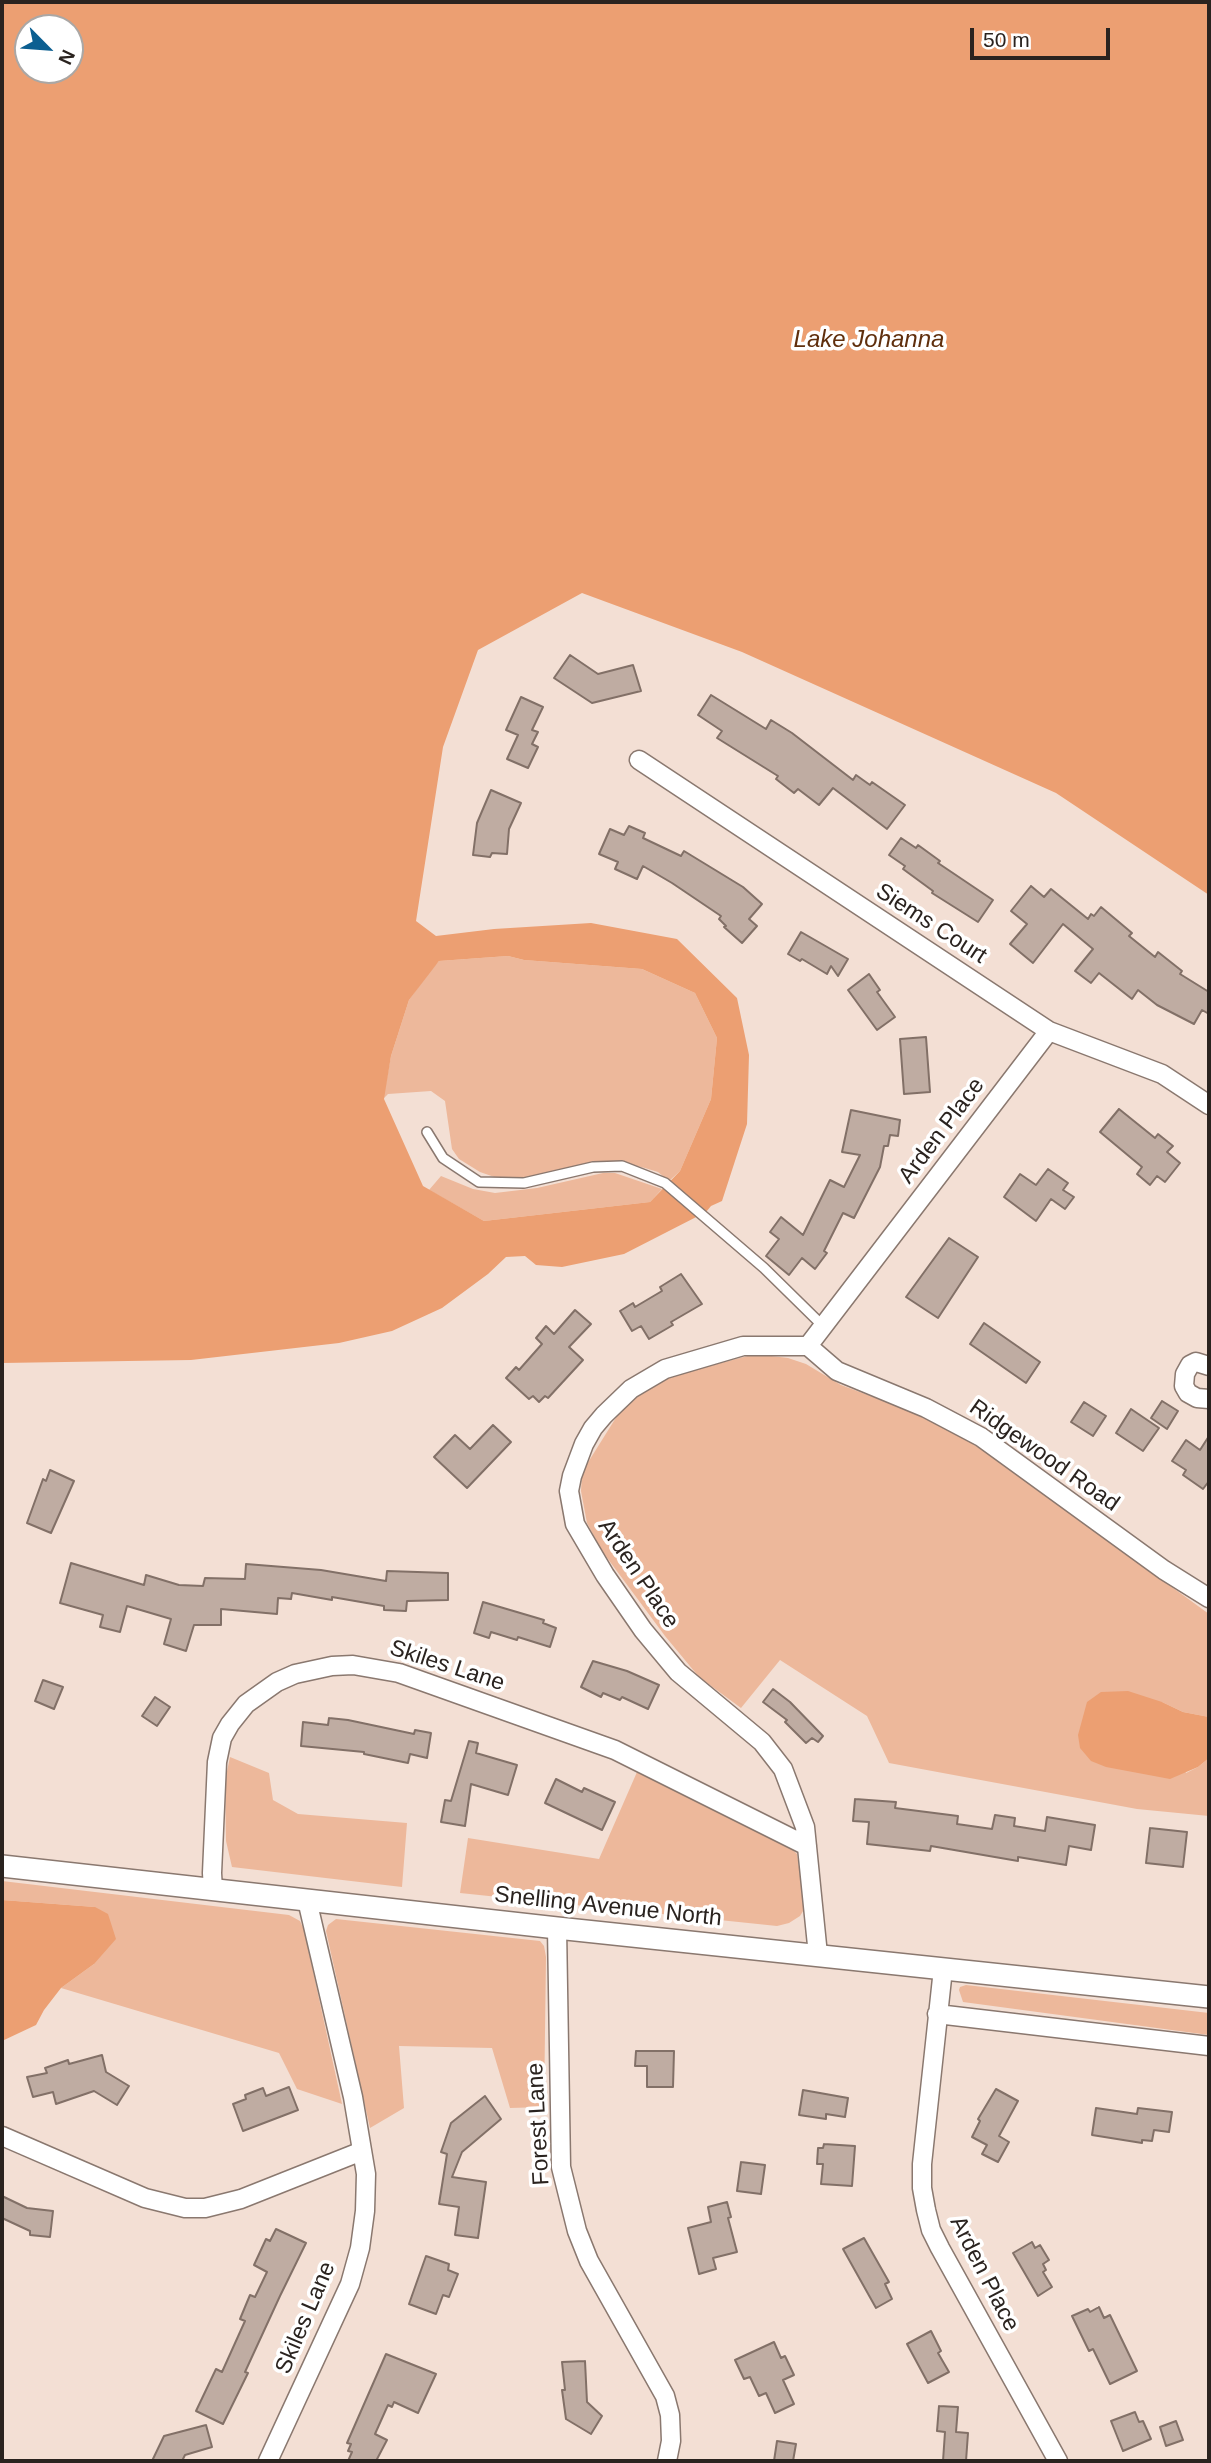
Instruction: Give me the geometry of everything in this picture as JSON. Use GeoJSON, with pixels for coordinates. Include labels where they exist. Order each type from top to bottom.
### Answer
{"type":"FeatureCollection","features":[{"type":"Feature","properties":{"kind":"street","name":"Siems Court"},"geometry":{"type":"LineString","coordinates":[[639,760],[1049,1031],[1162,1074],[1209,1105]]}},
{"type":"Feature","properties":{"kind":"street","name":"Arden Place"},"geometry":{"type":"LineString","coordinates":[[818,1955],[807,1846],[801,1814],[783,1769],[762,1742],[678,1672],[643,1630],[605,1575],[575,1524],[569,1490],[578,1458],[593,1429],[631,1389],[664,1369],[743,1346],[808,1346],[1049,1031]]}},
{"type":"Feature","properties":{"kind":"street","name":"Ridgewood Road"},"geometry":{"type":"LineString","coordinates":[[808,1346],[837,1371],[926,1408],[981,1437],[1164,1570],[1209,1598]]}},
{"type":"Feature","properties":{"kind":"street"},"geometry":{"type":"LineString","coordinates":[[1209,1366],[1196,1362],[1190,1365],[1185,1374],[1184,1386],[1188,1393],[1197,1398],[1209,1399]]}},
{"type":"Feature","properties":{"kind":"street","name":"Skiles Lane"},"geometry":{"type":"LineString","coordinates":[[213,1890],[217,1762],[222,1738],[246,1704],[278,1682],[295,1674],[332,1665],[363,1666],[399,1673],[615,1750],[807,1846]]}},
{"type":"Feature","properties":{"kind":"street","name":"Snelling Avenue North"},"geometry":{"type":"LineString","coordinates":[[2,1866],[1209,1997]]}},
{"type":"Feature","properties":{"kind":"street","name":"Skiles Lane"},"geometry":{"type":"LineString","coordinates":[[268,2461],[350,2284],[360,2249],[365,2211],[366,2174],[352,2097],[307,1900]]}},
{"type":"Feature","properties":{"kind":"street","name":"Forest Lane"},"geometry":{"type":"LineString","coordinates":[[558,1928],[561,2167],[577,2231],[589,2262],[665,2396],[670,2416],[671,2441],[667,2461]]}},
{"type":"Feature","properties":{"kind":"street","name":"Arden Place"},"geometry":{"type":"LineString","coordinates":[[943,1969],[922,2164],[926,2210],[931,2230],[940,2248],[1058,2461]]}},
{"type":"Feature","properties":{"kind":"street"},"geometry":{"type":"LineString","coordinates":[[937,2014],[1209,2046]]}},
{"type":"Feature","properties":{"kind":"street"},"geometry":{"type":"LineString","coordinates":[[2,2136],[145,2198],[184,2208],[225,2205],[362,2151]]}},
{"type":"Feature","properties":{"kind":"lane"},"geometry":{"type":"LineString","coordinates":[[427,1132],[443,1158],[479,1182],[524,1183],[593,1167],[622,1166],[665,1183],[764,1268],[823,1326]]}},
{"type":"Feature","properties":{"kind":"shaded area"},"geometry":{"type":"Polygon","coordinates":[[[508,956],[524,960],[642,969],[695,993],[717,1038],[711,1099],[680,1171],[669,1181],[658,1172],[645,1168],[625,1163],[599,1162],[532,1177],[503,1180],[480,1172],[459,1159],[452,1149],[445,1101],[431,1091],[388,1094],[383,1099],[391,1056],[409,1000],[429,972],[439,961],[508,956]]]}},
{"type":"Feature","properties":{"kind":"shaded area"},"geometry":{"type":"Polygon","coordinates":[[[603,1173],[615,1173],[662,1189],[650,1202],[484,1221],[429,1190],[441,1176],[473,1189],[495,1193],[537,1188],[603,1173]]]}},
{"type":"Feature","properties":{"kind":"shaded area"},"geometry":{"type":"Polygon","coordinates":[[[755,1354],[788,1358],[806,1364],[841,1385],[900,1407],[957,1434],[1209,1614],[1209,1717],[1183,1712],[1162,1702],[1186,1773],[1209,1758],[1209,1816],[1137,1809],[889,1763],[867,1716],[780,1660],[741,1708],[699,1677],[602,1551],[587,1523],[581,1491],[582,1472],[617,1416],[643,1390],[672,1376],[755,1354]]]}},
{"type":"Feature","properties":{"kind":"shaded area"},"geometry":{"type":"Polygon","coordinates":[[[230,1757],[269,1773],[273,1800],[298,1814],[407,1823],[402,1887],[232,1867],[226,1841],[225,1781],[230,1757]]]}},
{"type":"Feature","properties":{"kind":"shaded area"},"geometry":{"type":"Polygon","coordinates":[[[637,1772],[790,1847],[797,1854],[805,1908],[800,1916],[777,1926],[460,1893],[468,1838],[599,1859],[637,1772]]]}},
{"type":"Feature","properties":{"kind":"shaded area"},"geometry":{"type":"Polygon","coordinates":[[[2,1881],[289,1915],[300,1921],[342,2104],[297,2089],[279,2053],[61,1988],[94,1964],[95,1907],[2,1900],[2,1881]]]}},
{"type":"Feature","properties":{"kind":"shaded area"},"geometry":{"type":"Polygon","coordinates":[[[336,1919],[540,1941],[546,1957],[544,2107],[510,2108],[492,2048],[399,2046],[404,2108],[370,2128],[326,1931],[328,1925],[336,1919]]]}},
{"type":"Feature","properties":{"kind":"shaded area"},"geometry":{"type":"Polygon","coordinates":[[[966,1985],[1209,2013],[1209,2035],[963,2002],[959,1990],[966,1985]]]}},
{"type":"Feature","properties":{"kind":"water","name":"Lake Johanna"},"geometry":{"type":"Polygon","coordinates":[[[2,2],[1209,2],[1209,895],[1056,793],[742,652],[582,593],[478,650],[443,747],[416,921],[436,936],[494,929],[591,923],[677,939],[737,998],[749,1055],[747,1124],[722,1201],[624,1254],[562,1267],[536,1265],[525,1256],[506,1257],[442,1308],[392,1331],[339,1343],[191,1360],[2,1363],[2,2]],[[508,956],[439,961],[409,1000],[391,1056],[384,1099],[423,1186],[484,1221],[650,1202],[680,1171],[711,1099],[717,1038],[695,993],[642,969],[524,960],[508,956]]]}},
{"type":"Feature","properties":{"kind":"water"},"geometry":{"type":"Polygon","coordinates":[[[1128,1691],[1183,1712],[1209,1717],[1209,1758],[1198,1767],[1170,1779],[1106,1767],[1091,1761],[1080,1748],[1078,1735],[1087,1702],[1101,1692],[1128,1691]]]}},
{"type":"Feature","properties":{"kind":"water"},"geometry":{"type":"Polygon","coordinates":[[[2,1900],[95,1907],[108,1914],[116,1939],[94,1964],[61,1988],[36,2025],[2,2041],[2,1900]]]}},
{"type":"Feature","properties":{"kind":"building"},"geometry":{"type":"Polygon","coordinates":[[[570,655],[598,674],[633,665],[641,691],[592,703],[554,678],[570,655]]]}},
{"type":"Feature","properties":{"kind":"building"},"geometry":{"type":"Polygon","coordinates":[[[711,695],[766,729],[771,720],[853,780],[856,775],[870,785],[872,782],[905,805],[887,829],[833,788],[819,805],[798,789],[794,793],[776,779],[778,776],[717,738],[722,731],[698,715],[711,695]]]}},
{"type":"Feature","properties":{"kind":"building"},"geometry":{"type":"Polygon","coordinates":[[[521,697],[543,707],[532,730],[538,732],[532,744],[538,747],[528,768],[507,759],[518,735],[506,730],[521,697]]]}},
{"type":"Feature","properties":{"kind":"building"},"geometry":{"type":"Polygon","coordinates":[[[491,790],[521,803],[509,829],[507,854],[492,853],[490,857],[473,855],[477,823],[491,790]]]}},
{"type":"Feature","properties":{"kind":"building"},"geometry":{"type":"Polygon","coordinates":[[[629,826],[645,833],[643,838],[681,856],[684,851],[743,887],[762,904],[749,919],[757,926],[742,943],[724,927],[726,926],[719,919],[721,916],[672,883],[643,866],[637,879],[615,869],[618,862],[599,854],[610,829],[624,835],[629,826]]]}},
{"type":"Feature","properties":{"kind":"building"},"geometry":{"type":"Polygon","coordinates":[[[901,838],[916,848],[918,845],[940,861],[938,863],[993,900],[978,922],[932,893],[933,891],[903,869],[905,866],[889,855],[901,838]]]}},
{"type":"Feature","properties":{"kind":"building"},"geometry":{"type":"Polygon","coordinates":[[[1031,886],[1044,897],[1051,889],[1088,919],[1101,907],[1132,933],[1129,936],[1155,957],[1158,952],[1182,971],[1180,974],[1209,992],[1209,1014],[1202,1010],[1194,1024],[1157,1005],[1138,990],[1132,999],[1099,973],[1091,983],[1075,971],[1093,949],[1063,924],[1033,963],[1010,944],[1027,924],[1011,911],[1031,886]]]}},
{"type":"Feature","properties":{"kind":"building"},"geometry":{"type":"Polygon","coordinates":[[[801,932],[848,959],[838,976],[831,966],[827,974],[788,954],[801,932]]]}},
{"type":"Feature","properties":{"kind":"building"},"geometry":{"type":"Polygon","coordinates":[[[869,974],[880,990],[877,992],[895,1017],[877,1030],[848,990],[869,974]]]}},
{"type":"Feature","properties":{"kind":"building"},"geometry":{"type":"Polygon","coordinates":[[[926,1037],[930,1092],[904,1094],[900,1039],[926,1037]]]}},
{"type":"Feature","properties":{"kind":"building"},"geometry":{"type":"Polygon","coordinates":[[[1119,1109],[1155,1138],[1158,1134],[1173,1146],[1167,1152],[1180,1163],[1165,1182],[1157,1176],[1150,1185],[1137,1174],[1142,1167],[1100,1132],[1119,1109]]]}},
{"type":"Feature","properties":{"kind":"building"},"geometry":{"type":"Polygon","coordinates":[[[851,1110],[900,1120],[898,1136],[890,1135],[888,1146],[884,1146],[880,1167],[854,1218],[843,1213],[824,1251],[827,1253],[815,1269],[802,1258],[789,1275],[766,1256],[779,1239],[770,1232],[781,1217],[803,1235],[830,1180],[844,1187],[860,1155],[842,1152],[851,1110]]]}},
{"type":"Feature","properties":{"kind":"building"},"geometry":{"type":"Polygon","coordinates":[[[1048,1169],[1068,1183],[1063,1190],[1074,1197],[1065,1209],[1051,1199],[1036,1221],[1004,1197],[1020,1174],[1036,1185],[1048,1169]]]}},
{"type":"Feature","properties":{"kind":"building"},"geometry":{"type":"Polygon","coordinates":[[[949,1238],[978,1257],[938,1318],[906,1297],[949,1238]]]}},
{"type":"Feature","properties":{"kind":"building"},"geometry":{"type":"Polygon","coordinates":[[[681,1274],[702,1304],[649,1339],[641,1326],[632,1331],[620,1311],[633,1303],[635,1307],[662,1291],[660,1287],[681,1274]]]}},
{"type":"Feature","properties":{"kind":"building"},"geometry":{"type":"Polygon","coordinates":[[[575,1310],[591,1324],[569,1347],[583,1360],[548,1398],[545,1396],[539,1402],[533,1396],[529,1399],[506,1378],[516,1367],[519,1370],[542,1344],[536,1338],[546,1326],[554,1334],[575,1310]]]}},
{"type":"Feature","properties":{"kind":"building"},"geometry":{"type":"Polygon","coordinates":[[[984,1323],[1040,1362],[1026,1383],[970,1344],[984,1323]]]}},
{"type":"Feature","properties":{"kind":"building"},"geometry":{"type":"Polygon","coordinates":[[[1162,1401],[1178,1411],[1167,1429],[1151,1418],[1162,1401]]]}},
{"type":"Feature","properties":{"kind":"building"},"geometry":{"type":"Polygon","coordinates":[[[1084,1402],[1106,1416],[1093,1436],[1071,1422],[1084,1402]]]}},
{"type":"Feature","properties":{"kind":"building"},"geometry":{"type":"Polygon","coordinates":[[[1131,1409],[1159,1428],[1143,1451],[1116,1433],[1131,1409]]]}},
{"type":"Feature","properties":{"kind":"building"},"geometry":{"type":"Polygon","coordinates":[[[493,1425],[511,1442],[467,1488],[434,1457],[455,1435],[470,1449],[493,1425]]]}},
{"type":"Feature","properties":{"kind":"building"},"geometry":{"type":"Polygon","coordinates":[[[1209,1436],[1209,1481],[1203,1489],[1183,1475],[1186,1470],[1172,1461],[1186,1440],[1200,1450],[1209,1436]]]}},
{"type":"Feature","properties":{"kind":"building"},"geometry":{"type":"Polygon","coordinates":[[[50,1470],[74,1481],[51,1533],[27,1523],[43,1479],[46,1481],[50,1470]]]}},
{"type":"Feature","properties":{"kind":"building"},"geometry":{"type":"Polygon","coordinates":[[[71,1563],[144,1585],[146,1575],[179,1585],[203,1586],[205,1578],[245,1579],[246,1564],[321,1570],[386,1581],[387,1571],[448,1573],[448,1600],[407,1601],[406,1611],[384,1610],[384,1606],[292,1593],[291,1599],[278,1598],[277,1614],[221,1609],[221,1625],[194,1625],[186,1651],[164,1644],[171,1619],[127,1606],[120,1632],[100,1627],[103,1615],[60,1603],[71,1563]]]}},
{"type":"Feature","properties":{"kind":"building"},"geometry":{"type":"Polygon","coordinates":[[[483,1602],[544,1620],[543,1623],[556,1628],[550,1647],[491,1632],[489,1638],[474,1633],[483,1602]]]}},
{"type":"Feature","properties":{"kind":"building"},"geometry":{"type":"Polygon","coordinates":[[[593,1661],[627,1671],[659,1685],[648,1709],[622,1697],[620,1700],[603,1693],[601,1697],[581,1687],[593,1661]]]}},
{"type":"Feature","properties":{"kind":"building"},"geometry":{"type":"Polygon","coordinates":[[[43,1680],[63,1687],[54,1709],[35,1701],[43,1680]]]}},
{"type":"Feature","properties":{"kind":"building"},"geometry":{"type":"Polygon","coordinates":[[[773,1689],[790,1702],[823,1736],[818,1742],[812,1738],[806,1743],[785,1722],[787,1720],[763,1702],[773,1689]]]}},
{"type":"Feature","properties":{"kind":"building"},"geometry":{"type":"Polygon","coordinates":[[[155,1697],[170,1707],[157,1726],[142,1716],[155,1697]]]}},
{"type":"Feature","properties":{"kind":"building"},"geometry":{"type":"Polygon","coordinates":[[[329,1718],[414,1734],[415,1730],[431,1733],[427,1758],[410,1754],[408,1763],[364,1752],[301,1746],[303,1722],[328,1725],[329,1718]]]}},
{"type":"Feature","properties":{"kind":"building"},"geometry":{"type":"Polygon","coordinates":[[[469,1741],[478,1743],[476,1753],[517,1765],[508,1795],[471,1784],[465,1826],[441,1822],[445,1800],[451,1801],[469,1741]]]}},
{"type":"Feature","properties":{"kind":"building"},"geometry":{"type":"Polygon","coordinates":[[[556,1779],[582,1792],[584,1788],[615,1802],[602,1830],[545,1803],[556,1779]]]}},
{"type":"Feature","properties":{"kind":"building"},"geometry":{"type":"Polygon","coordinates":[[[855,1799],[896,1802],[895,1808],[958,1816],[957,1824],[992,1829],[995,1815],[1015,1818],[1014,1826],[1045,1831],[1047,1817],[1095,1825],[1091,1850],[1069,1846],[1066,1865],[1018,1857],[1018,1861],[931,1846],[930,1851],[867,1844],[869,1822],[853,1821],[855,1799]]]}},
{"type":"Feature","properties":{"kind":"building"},"geometry":{"type":"Polygon","coordinates":[[[1150,1828],[1187,1832],[1183,1867],[1146,1863],[1150,1828]]]}},
{"type":"Feature","properties":{"kind":"building"},"geometry":{"type":"Polygon","coordinates":[[[636,2051],[674,2051],[673,2087],[647,2087],[647,2066],[635,2066],[636,2051]]]}},
{"type":"Feature","properties":{"kind":"building"},"geometry":{"type":"Polygon","coordinates":[[[102,2055],[106,2072],[129,2086],[117,2105],[94,2091],[56,2104],[53,2092],[33,2097],[27,2077],[47,2073],[45,2068],[68,2060],[69,2064],[102,2055]]]}},
{"type":"Feature","properties":{"kind":"building"},"geometry":{"type":"Polygon","coordinates":[[[289,2087],[298,2110],[243,2131],[233,2104],[246,2099],[245,2095],[263,2088],[266,2096],[289,2087]]]}},
{"type":"Feature","properties":{"kind":"building"},"geometry":{"type":"Polygon","coordinates":[[[996,2089],[1018,2101],[999,2136],[1009,2142],[998,2162],[982,2154],[987,2145],[972,2137],[980,2121],[978,2119],[996,2089]]]}},
{"type":"Feature","properties":{"kind":"building"},"geometry":{"type":"Polygon","coordinates":[[[803,2090],[848,2098],[845,2117],[826,2114],[826,2119],[799,2115],[803,2090]]]}},
{"type":"Feature","properties":{"kind":"building"},"geometry":{"type":"Polygon","coordinates":[[[485,2096],[501,2119],[462,2152],[452,2177],[486,2182],[478,2238],[455,2235],[459,2207],[439,2204],[447,2154],[441,2152],[451,2123],[485,2096]]]}},
{"type":"Feature","properties":{"kind":"building"},"geometry":{"type":"Polygon","coordinates":[[[1096,2108],[1137,2114],[1138,2108],[1172,2112],[1169,2132],[1154,2130],[1152,2141],[1142,2140],[1142,2143],[1092,2135],[1096,2108]]]}},
{"type":"Feature","properties":{"kind":"building"},"geometry":{"type":"Polygon","coordinates":[[[824,2144],[855,2146],[852,2186],[821,2184],[823,2164],[817,2164],[818,2148],[823,2148],[824,2144]]]}},
{"type":"Feature","properties":{"kind":"building"},"geometry":{"type":"Polygon","coordinates":[[[741,2162],[765,2165],[761,2194],[737,2191],[741,2162]]]}},
{"type":"Feature","properties":{"kind":"building"},"geometry":{"type":"Polygon","coordinates":[[[2,2196],[27,2208],[53,2211],[50,2237],[30,2235],[30,2231],[2,2218],[2,2196]]]}},
{"type":"Feature","properties":{"kind":"building"},"geometry":{"type":"Polygon","coordinates":[[[727,2202],[731,2217],[728,2218],[737,2252],[713,2258],[716,2269],[699,2274],[688,2228],[711,2222],[708,2207],[727,2202]]]}},
{"type":"Feature","properties":{"kind":"building"},"geometry":{"type":"Polygon","coordinates":[[[276,2229],[306,2243],[223,2424],[196,2411],[216,2369],[222,2372],[245,2321],[240,2319],[250,2295],[255,2297],[267,2272],[254,2265],[266,2239],[270,2241],[276,2229]]]}},
{"type":"Feature","properties":{"kind":"building"},"geometry":{"type":"Polygon","coordinates":[[[864,2238],[889,2282],[885,2284],[892,2299],[876,2308],[843,2249],[864,2238]]]}},
{"type":"Feature","properties":{"kind":"building"},"geometry":{"type":"Polygon","coordinates":[[[1032,2242],[1035,2248],[1040,2245],[1049,2260],[1043,2264],[1046,2270],[1043,2272],[1052,2287],[1038,2296],[1013,2253],[1032,2242]]]}},
{"type":"Feature","properties":{"kind":"building"},"geometry":{"type":"Polygon","coordinates":[[[426,2256],[449,2264],[448,2270],[458,2274],[449,2297],[443,2295],[436,2314],[409,2304],[426,2256]]]}},
{"type":"Feature","properties":{"kind":"building"},"geometry":{"type":"Polygon","coordinates":[[[1099,2307],[1104,2318],[1110,2315],[1137,2371],[1110,2384],[1093,2349],[1089,2351],[1072,2316],[1099,2307]]]}},
{"type":"Feature","properties":{"kind":"building"},"geometry":{"type":"Polygon","coordinates":[[[931,2331],[941,2351],[938,2353],[949,2372],[928,2383],[907,2344],[931,2331]]]}},
{"type":"Feature","properties":{"kind":"building"},"geometry":{"type":"Polygon","coordinates":[[[774,2342],[781,2358],[785,2356],[794,2375],[783,2380],[794,2404],[775,2413],[766,2393],[759,2396],[750,2377],[744,2379],[735,2360],[774,2342]]]}},
{"type":"Feature","properties":{"kind":"building"},"geometry":{"type":"Polygon","coordinates":[[[386,2354],[436,2374],[418,2413],[394,2402],[392,2407],[388,2405],[375,2434],[387,2440],[376,2461],[348,2461],[352,2452],[348,2451],[351,2444],[347,2443],[386,2354]]]}},
{"type":"Feature","properties":{"kind":"building"},"geometry":{"type":"Polygon","coordinates":[[[585,2361],[587,2402],[602,2416],[591,2434],[566,2419],[562,2390],[565,2390],[562,2362],[585,2361]]]}},
{"type":"Feature","properties":{"kind":"building"},"geometry":{"type":"Polygon","coordinates":[[[939,2406],[958,2407],[956,2432],[968,2433],[966,2461],[943,2461],[945,2432],[937,2431],[939,2406]]]}},
{"type":"Feature","properties":{"kind":"building"},"geometry":{"type":"Polygon","coordinates":[[[1135,2412],[1139,2422],[1143,2421],[1151,2439],[1123,2451],[1111,2421],[1135,2412]]]}},
{"type":"Feature","properties":{"kind":"building"},"geometry":{"type":"Polygon","coordinates":[[[1176,2421],[1183,2440],[1166,2446],[1160,2427],[1176,2421]]]}},
{"type":"Feature","properties":{"kind":"building"},"geometry":{"type":"Polygon","coordinates":[[[206,2425],[212,2447],[185,2455],[182,2461],[152,2461],[164,2436],[206,2425]]]}},
{"type":"Feature","properties":{"kind":"building"},"geometry":{"type":"Polygon","coordinates":[[[777,2441],[796,2444],[793,2461],[774,2461],[777,2441]]]}}]}
